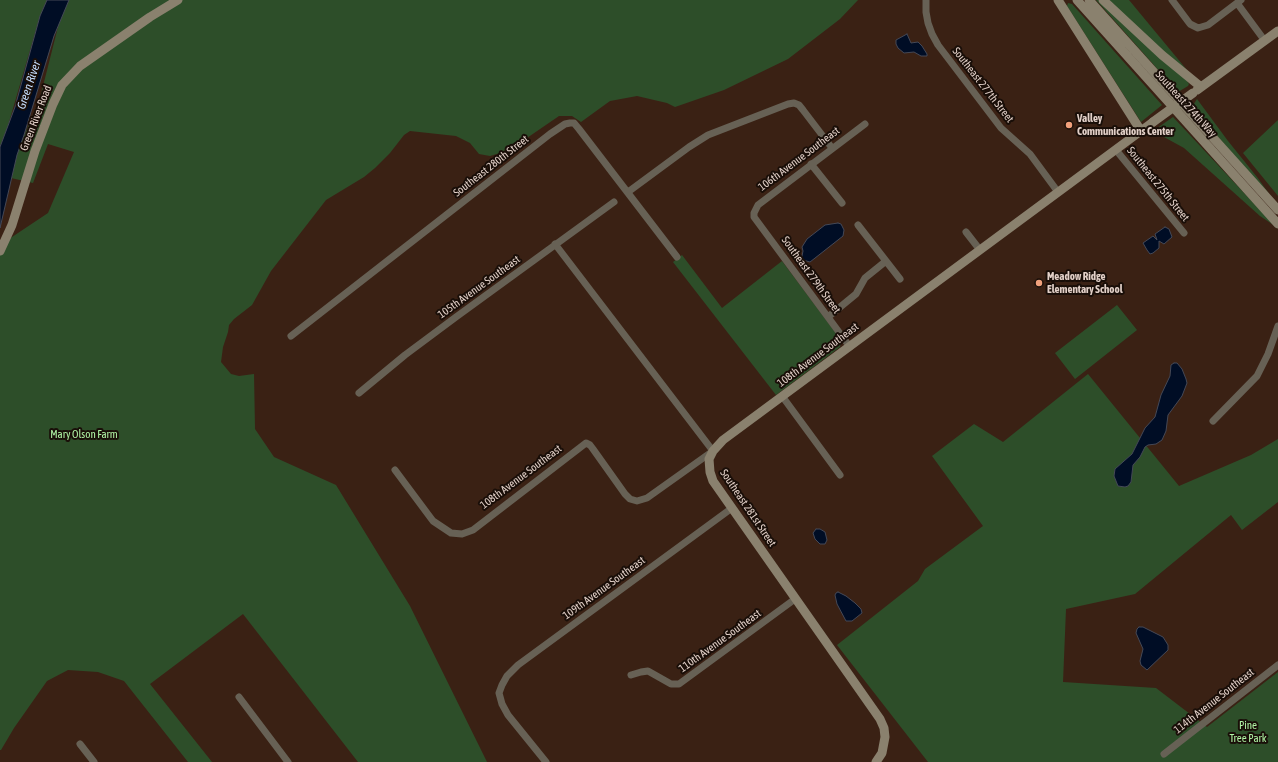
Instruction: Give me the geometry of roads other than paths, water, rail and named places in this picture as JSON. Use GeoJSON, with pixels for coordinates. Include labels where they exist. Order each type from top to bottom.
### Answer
{"type":"FeatureCollection","features":[{"type":"Feature","properties":{"kind":"street","name":"Green River Road"},"geometry":{"type":"LineString","coordinates":[[0,251],[12,225],[35,151],[52,104],[62,85],[80,66],[150,16],[178,0]]}},
{"type":"Feature","properties":{"kind":"street","name":"Southeast 277th Street"},"geometry":{"type":"LineString","coordinates":[[926,0],[928,24],[938,45],[1002,128],[1030,154],[1058,192]]}},
{"type":"Feature","properties":{"kind":"street"},"geometry":{"type":"LineString","coordinates":[[1058,0],[1141,132]]}},
{"type":"Feature","properties":{"kind":"street","name":"Southeast 274th Way"},"geometry":{"type":"LineString","coordinates":[[1077,0],[1278,224]]}},
{"type":"Feature","properties":{"kind":"street","name":"Southeast 274th Way"},"geometry":{"type":"LineString","coordinates":[[1088,0],[1278,210]]}},
{"type":"Feature","properties":{"kind":"street"},"geometry":{"type":"LineString","coordinates":[[1103,0],[1162,55],[1201,87]]}},
{"type":"Feature","properties":{"kind":"street"},"geometry":{"type":"LineString","coordinates":[[1172,0],[1190,24],[1198,28],[1208,25],[1239,2],[1265,41]]}},
{"type":"Feature","properties":{"kind":"street","name":"108th Avenue Southeast"},"geometry":{"type":"LineString","coordinates":[[395,470],[433,521],[451,533],[462,534],[473,530],[586,444],[590,445],[630,499],[637,501],[647,498],[712,451],[723,440],[782,396],[1278,31]]}},
{"type":"Feature","properties":{"kind":"street"},"geometry":{"type":"LineString","coordinates":[[628,192],[689,147],[708,135],[788,104],[794,103],[803,110],[832,148]]}},
{"type":"Feature","properties":{"kind":"street","name":"Southeast 280th Street"},"geometry":{"type":"LineString","coordinates":[[291,336],[550,134],[565,124],[574,123],[677,257]]}},
{"type":"Feature","properties":{"kind":"street","name":"106th Avenue Southeast"},"geometry":{"type":"LineString","coordinates":[[754,217],[755,209],[758,205],[865,124]]}},
{"type":"Feature","properties":{"kind":"street","name":"Southeast 275th Street"},"geometry":{"type":"LineString","coordinates":[[1116,150],[1184,233]]}},
{"type":"Feature","properties":{"kind":"street"},"geometry":{"type":"LineString","coordinates":[[812,164],[842,203]]}},
{"type":"Feature","properties":{"kind":"street","name":"105th Avenue Southeast"},"geometry":{"type":"LineString","coordinates":[[359,393],[405,355],[614,202]]}},
{"type":"Feature","properties":{"kind":"street","name":"Southeast 279th Street"},"geometry":{"type":"LineString","coordinates":[[754,217],[850,347]]}},
{"type":"Feature","properties":{"kind":"street"},"geometry":{"type":"LineString","coordinates":[[858,225],[900,279]]}},
{"type":"Feature","properties":{"kind":"street"},"geometry":{"type":"LineString","coordinates":[[966,232],[980,250]]}},
{"type":"Feature","properties":{"kind":"street"},"geometry":{"type":"LineString","coordinates":[[555,244],[712,451]]}},
{"type":"Feature","properties":{"kind":"street"},"geometry":{"type":"LineString","coordinates":[[828,317],[856,294],[865,278],[886,261]]}},
{"type":"Feature","properties":{"kind":"street"},"geometry":{"type":"LineString","coordinates":[[1213,421],[1257,376],[1268,354],[1278,326]]}},
{"type":"Feature","properties":{"kind":"street"},"geometry":{"type":"LineString","coordinates":[[782,396],[840,475]]}},
{"type":"Feature","properties":{"kind":"street","name":"Southeast 281st Street"},"geometry":{"type":"LineString","coordinates":[[712,451],[709,459],[710,472],[713,481],[880,719],[884,728],[885,737],[882,753],[876,762]]}},
{"type":"Feature","properties":{"kind":"street","name":"109th Avenue Southeast"},"geometry":{"type":"LineString","coordinates":[[546,762],[508,715],[502,704],[499,693],[507,676],[518,665],[732,508]]}},
{"type":"Feature","properties":{"kind":"street","name":"110th Avenue Southeast"},"geometry":{"type":"LineString","coordinates":[[632,675],[648,671],[671,684],[679,684],[795,599]]}},
{"type":"Feature","properties":{"kind":"street","name":"114th Avenue Southeast"},"geometry":{"type":"LineString","coordinates":[[1164,754],[1278,665]]}},
{"type":"Feature","properties":{"kind":"street"},"geometry":{"type":"LineString","coordinates":[[239,698],[288,762]]}},
{"type":"Feature","properties":{"kind":"street"},"geometry":{"type":"LineString","coordinates":[[80,744],[94,762]]}},
{"type":"Feature","properties":{"kind":"water","name":"Green River"},"geometry":{"type":"Polygon","coordinates":[[[47,0],[69,0],[54,36],[17,155],[0,228],[0,147],[15,107],[40,16],[47,0]]]}},
{"type":"Feature","properties":{"kind":"water"},"geometry":{"type":"Polygon","coordinates":[[[907,34],[911,43],[918,42],[922,46],[927,56],[921,56],[914,52],[904,53],[898,48],[896,40],[907,34]]]}},
{"type":"Feature","properties":{"kind":"water"},"geometry":{"type":"Polygon","coordinates":[[[841,224],[844,230],[843,236],[810,262],[803,260],[802,247],[807,239],[825,225],[841,224]]]}},
{"type":"Feature","properties":{"kind":"water"},"geometry":{"type":"Polygon","coordinates":[[[1165,227],[1169,229],[1172,237],[1164,244],[1159,241],[1159,248],[1150,254],[1143,243],[1153,236],[1157,240],[1155,234],[1165,227]]]}},
{"type":"Feature","properties":{"kind":"water"},"geometry":{"type":"Polygon","coordinates":[[[1177,363],[1182,369],[1187,383],[1182,396],[1168,415],[1166,431],[1162,440],[1156,444],[1145,447],[1140,457],[1133,465],[1131,482],[1125,487],[1118,486],[1114,476],[1115,469],[1132,454],[1145,428],[1155,417],[1161,395],[1170,376],[1171,365],[1177,363]]]}},
{"type":"Feature","properties":{"kind":"water"},"geometry":{"type":"Polygon","coordinates":[[[816,529],[820,529],[825,532],[827,540],[825,544],[820,544],[815,539],[813,533],[816,529]]]}},
{"type":"Feature","properties":{"kind":"water"},"geometry":{"type":"Polygon","coordinates":[[[838,592],[846,596],[861,609],[862,613],[852,621],[846,621],[837,604],[835,595],[838,592]]]}},
{"type":"Feature","properties":{"kind":"water"},"geometry":{"type":"Polygon","coordinates":[[[1139,627],[1143,627],[1163,637],[1168,645],[1168,650],[1147,670],[1141,665],[1140,661],[1143,649],[1136,633],[1139,627]]]}},
{"type":"Feature","properties":{"kind":"place","name":"Valley Communications Center"},"geometry":{"type":"Point","coordinates":[1069,125]}},
{"type":"Feature","properties":{"kind":"place","name":"Meadow Ridge Elementary School"},"geometry":{"type":"Point","coordinates":[1039,283]}},
{"type":"Feature","properties":{"kind":"park label","name":"Mary Olson Farm"},"geometry":{"type":"Point","coordinates":[84,435]}},
{"type":"Feature","properties":{"kind":"park label","name":"Pine Tree Park"},"geometry":{"type":"Point","coordinates":[1248,732]}}]}
